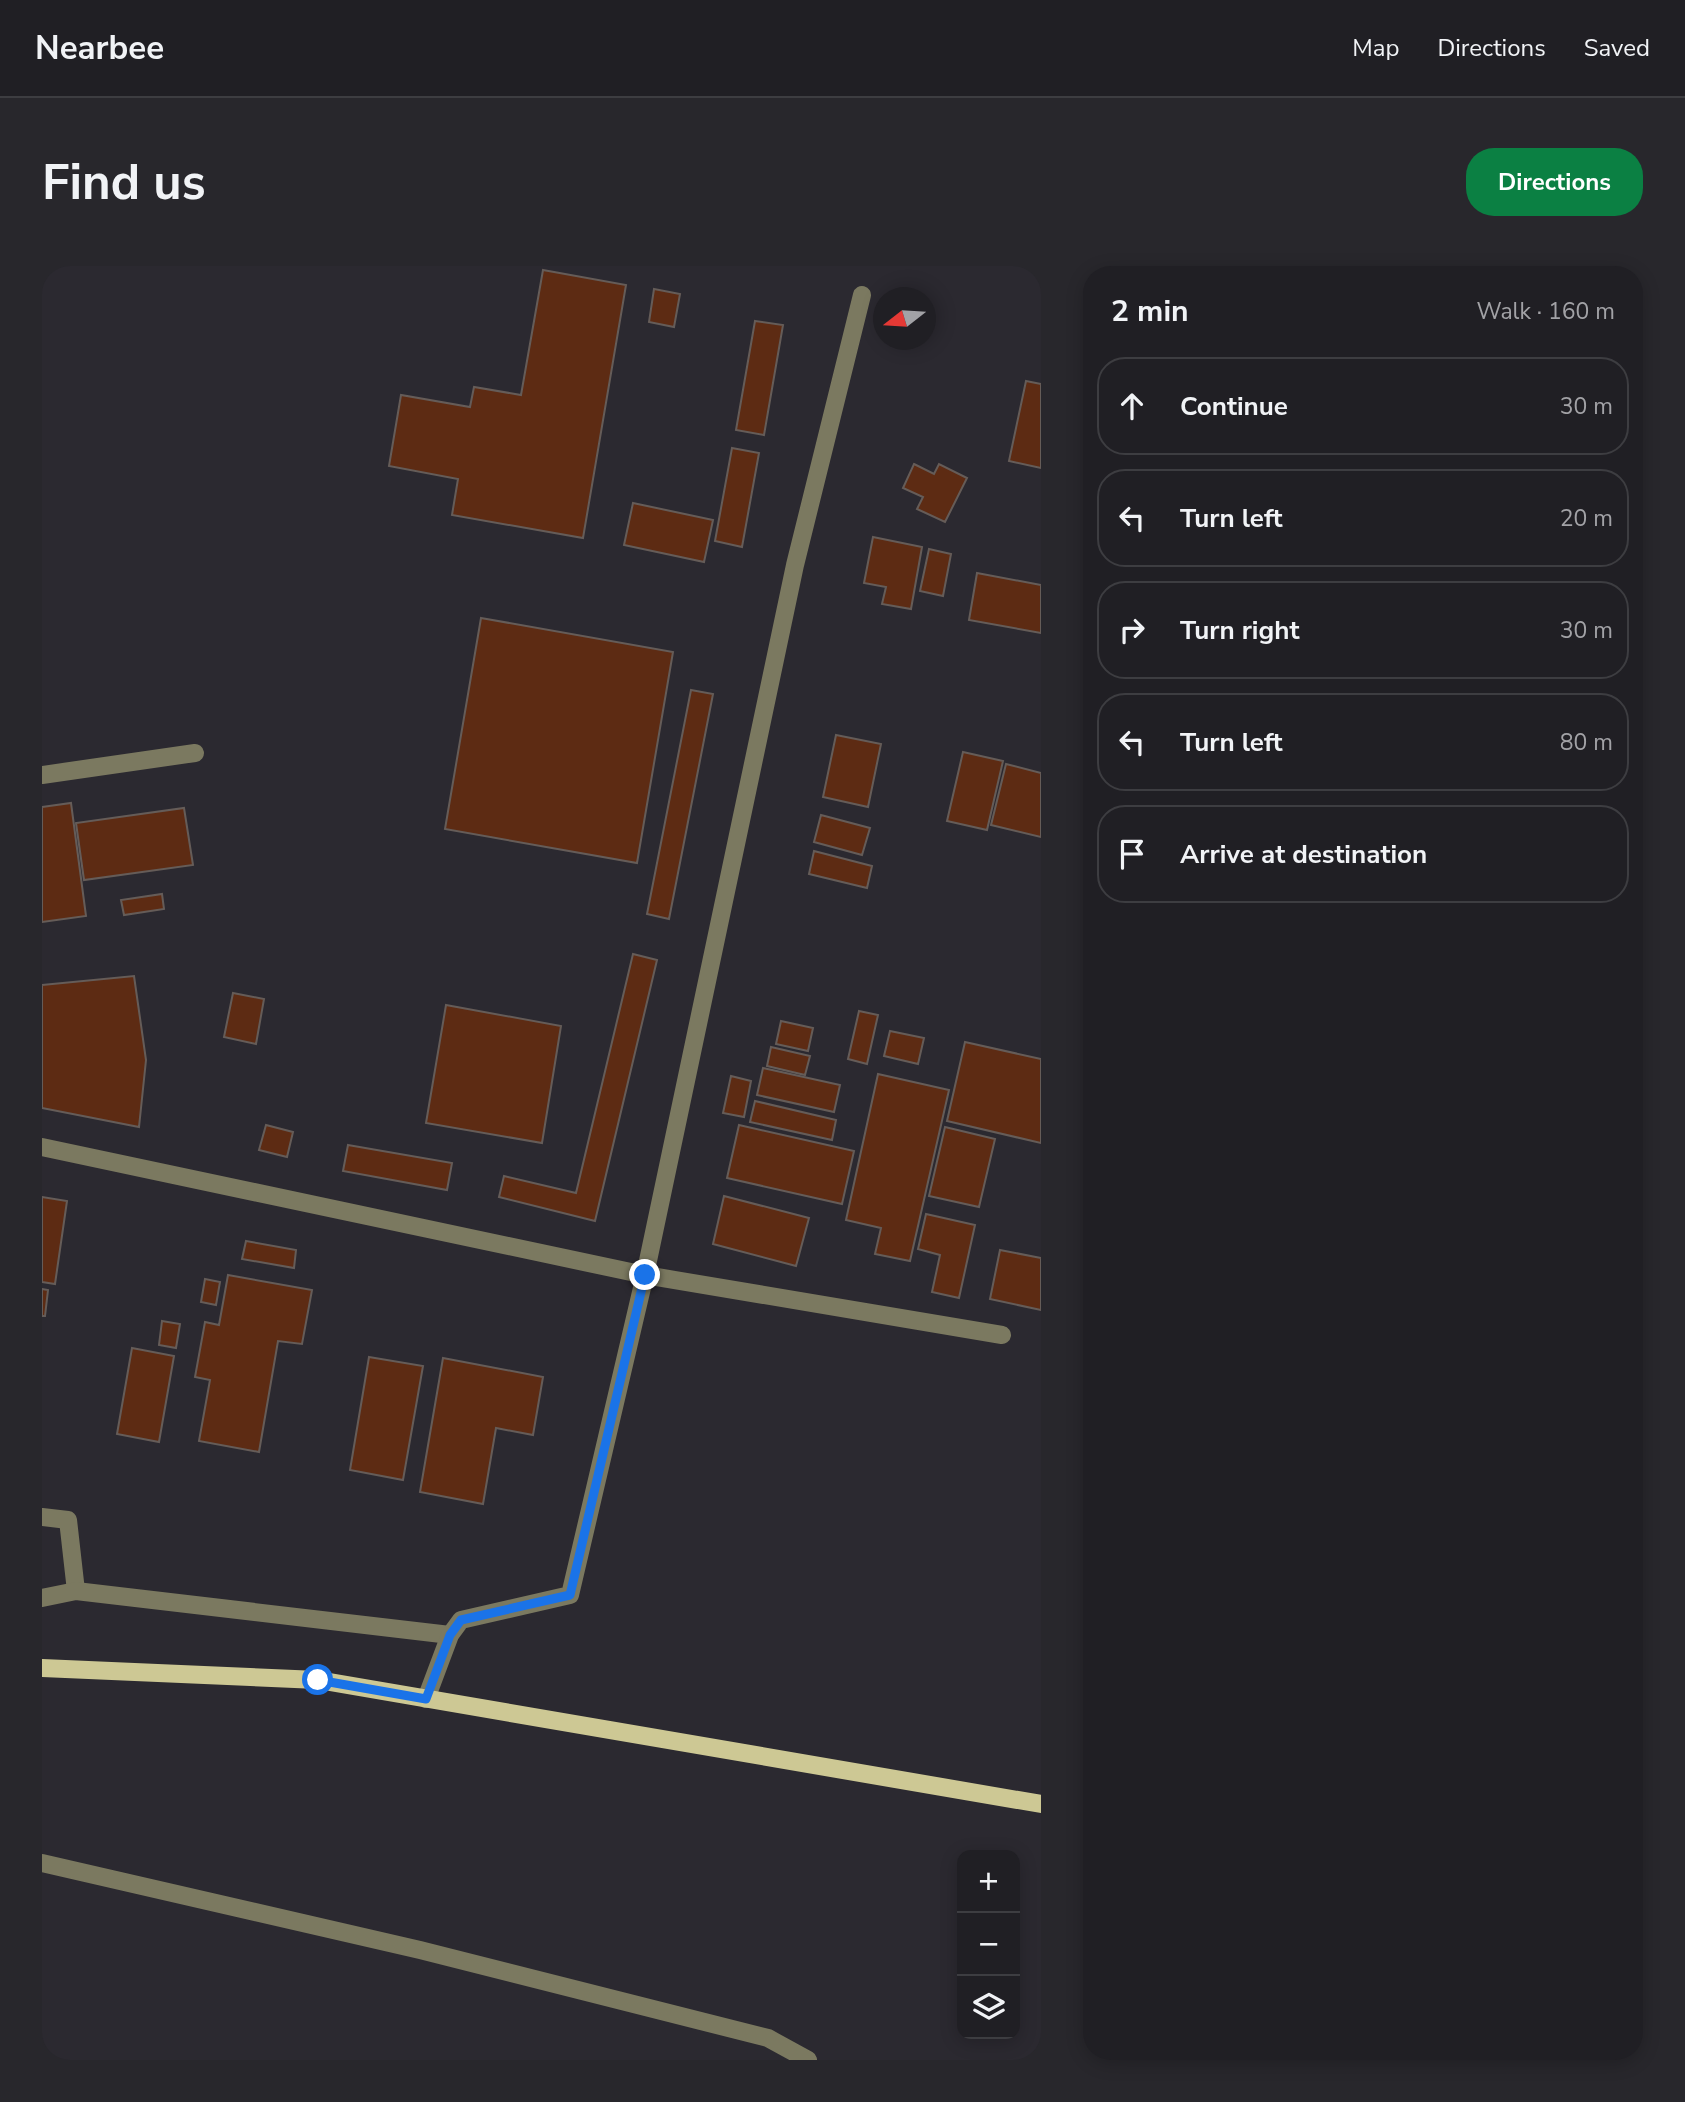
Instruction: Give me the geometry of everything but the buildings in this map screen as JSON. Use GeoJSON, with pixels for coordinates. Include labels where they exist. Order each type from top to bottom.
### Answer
{"type":"FeatureCollection","features":[{"type":"Feature","properties":{"kind":"main road"},"geometry":{"type":"LineString","coordinates":[[42,1668],[318,1680],[1041,1804]]}},
{"type":"Feature","properties":{"kind":"street"},"geometry":{"type":"LineString","coordinates":[[426,1699],[450,1635],[461,1620],[570,1595],[645,1275],[795,565],[862,296]]}},
{"type":"Feature","properties":{"kind":"street"},"geometry":{"type":"LineString","coordinates":[[42,775],[195,753]]}},
{"type":"Feature","properties":{"kind":"street"},"geometry":{"type":"LineString","coordinates":[[42,1147],[645,1275],[1002,1335]]}},
{"type":"Feature","properties":{"kind":"street"},"geometry":{"type":"LineString","coordinates":[[42,1517],[68,1520],[76,1591]]}},
{"type":"Feature","properties":{"kind":"street"},"geometry":{"type":"LineString","coordinates":[[42,1598],[76,1591],[450,1635]]}},
{"type":"Feature","properties":{"kind":"street"},"geometry":{"type":"LineString","coordinates":[[42,1863],[420,1950],[768,2038],[808,2060]]}},
{"type":"Feature","properties":{"kind":"route"},"geometry":{"type":"LineString","coordinates":[[318,1680],[426,1699],[450,1635],[461,1620],[570,1595],[645,1275]]}}]}
